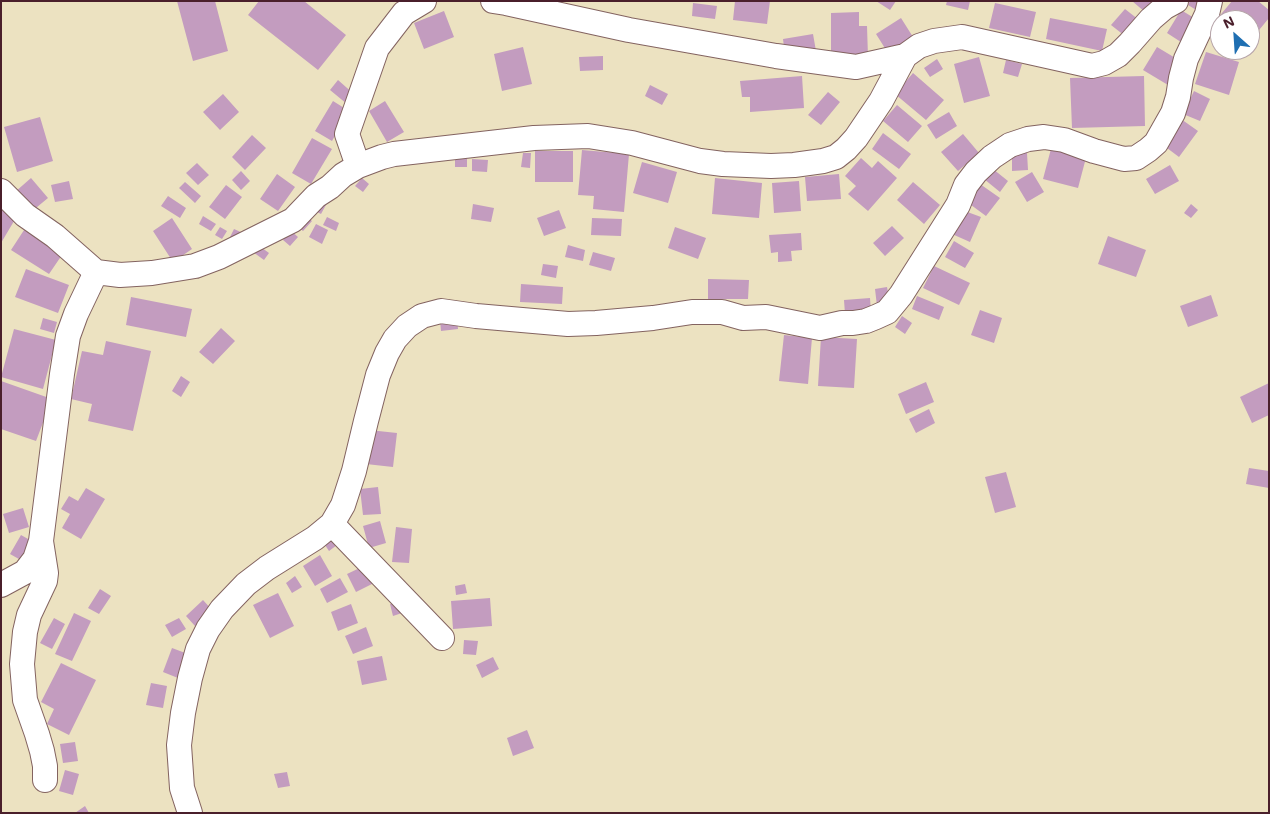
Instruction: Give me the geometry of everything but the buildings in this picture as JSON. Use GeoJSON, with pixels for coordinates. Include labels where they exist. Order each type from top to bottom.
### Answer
{"type":"FeatureCollection","features":[{"type":"Feature","properties":{"kind":"street"},"geometry":{"type":"LineString","coordinates":[[358,166],[347,134],[377,48],[404,13],[424,1]]}},
{"type":"Feature","properties":{"kind":"street"},"geometry":{"type":"LineString","coordinates":[[493,1],[629,30],[856,68],[905,56],[919,46],[934,41],[962,37],[1092,66],[1104,63],[1118,55],[1151,19],[1165,7],[1176,1]]}},
{"type":"Feature","properties":{"kind":"street"},"geometry":{"type":"LineString","coordinates":[[190,813],[182,788],[179,745],[190,678],[204,635],[222,609],[246,584],[332,524],[344,505],[378,375],[387,353],[407,326],[422,316],[442,311],[568,324],[653,318],[692,312],[722,312],[743,318],[766,317],[820,328],[842,323],[853,324],[876,318],[887,312],[901,295],[958,205],[966,185],[976,172],[992,157],[1010,145],[1028,139],[1044,137],[1064,140],[1124,159],[1136,158],[1156,143],[1173,113],[1186,59],[1207,14],[1210,1]]}},
{"type":"Feature","properties":{"kind":"street"},"geometry":{"type":"LineString","coordinates":[[1,191],[25,215],[55,236],[96,272],[120,275],[152,273],[195,266],[219,256],[293,220],[316,196],[358,166],[382,157],[415,151],[534,138],[588,136],[632,143],[700,161],[723,164],[771,166],[809,164],[836,157],[846,150],[856,138],[876,108],[905,56]]}},
{"type":"Feature","properties":{"kind":"street"},"geometry":{"type":"LineString","coordinates":[[1,585],[25,572],[35,559],[41,541],[68,336],[96,272]]}},
{"type":"Feature","properties":{"kind":"street"},"geometry":{"type":"LineString","coordinates":[[332,524],[442,638]]}},
{"type":"Feature","properties":{"kind":"street"},"geometry":{"type":"LineString","coordinates":[[41,541],[46,573],[45,581],[29,615],[25,632],[22,664],[25,700],[42,751],[45,780]]}}]}
